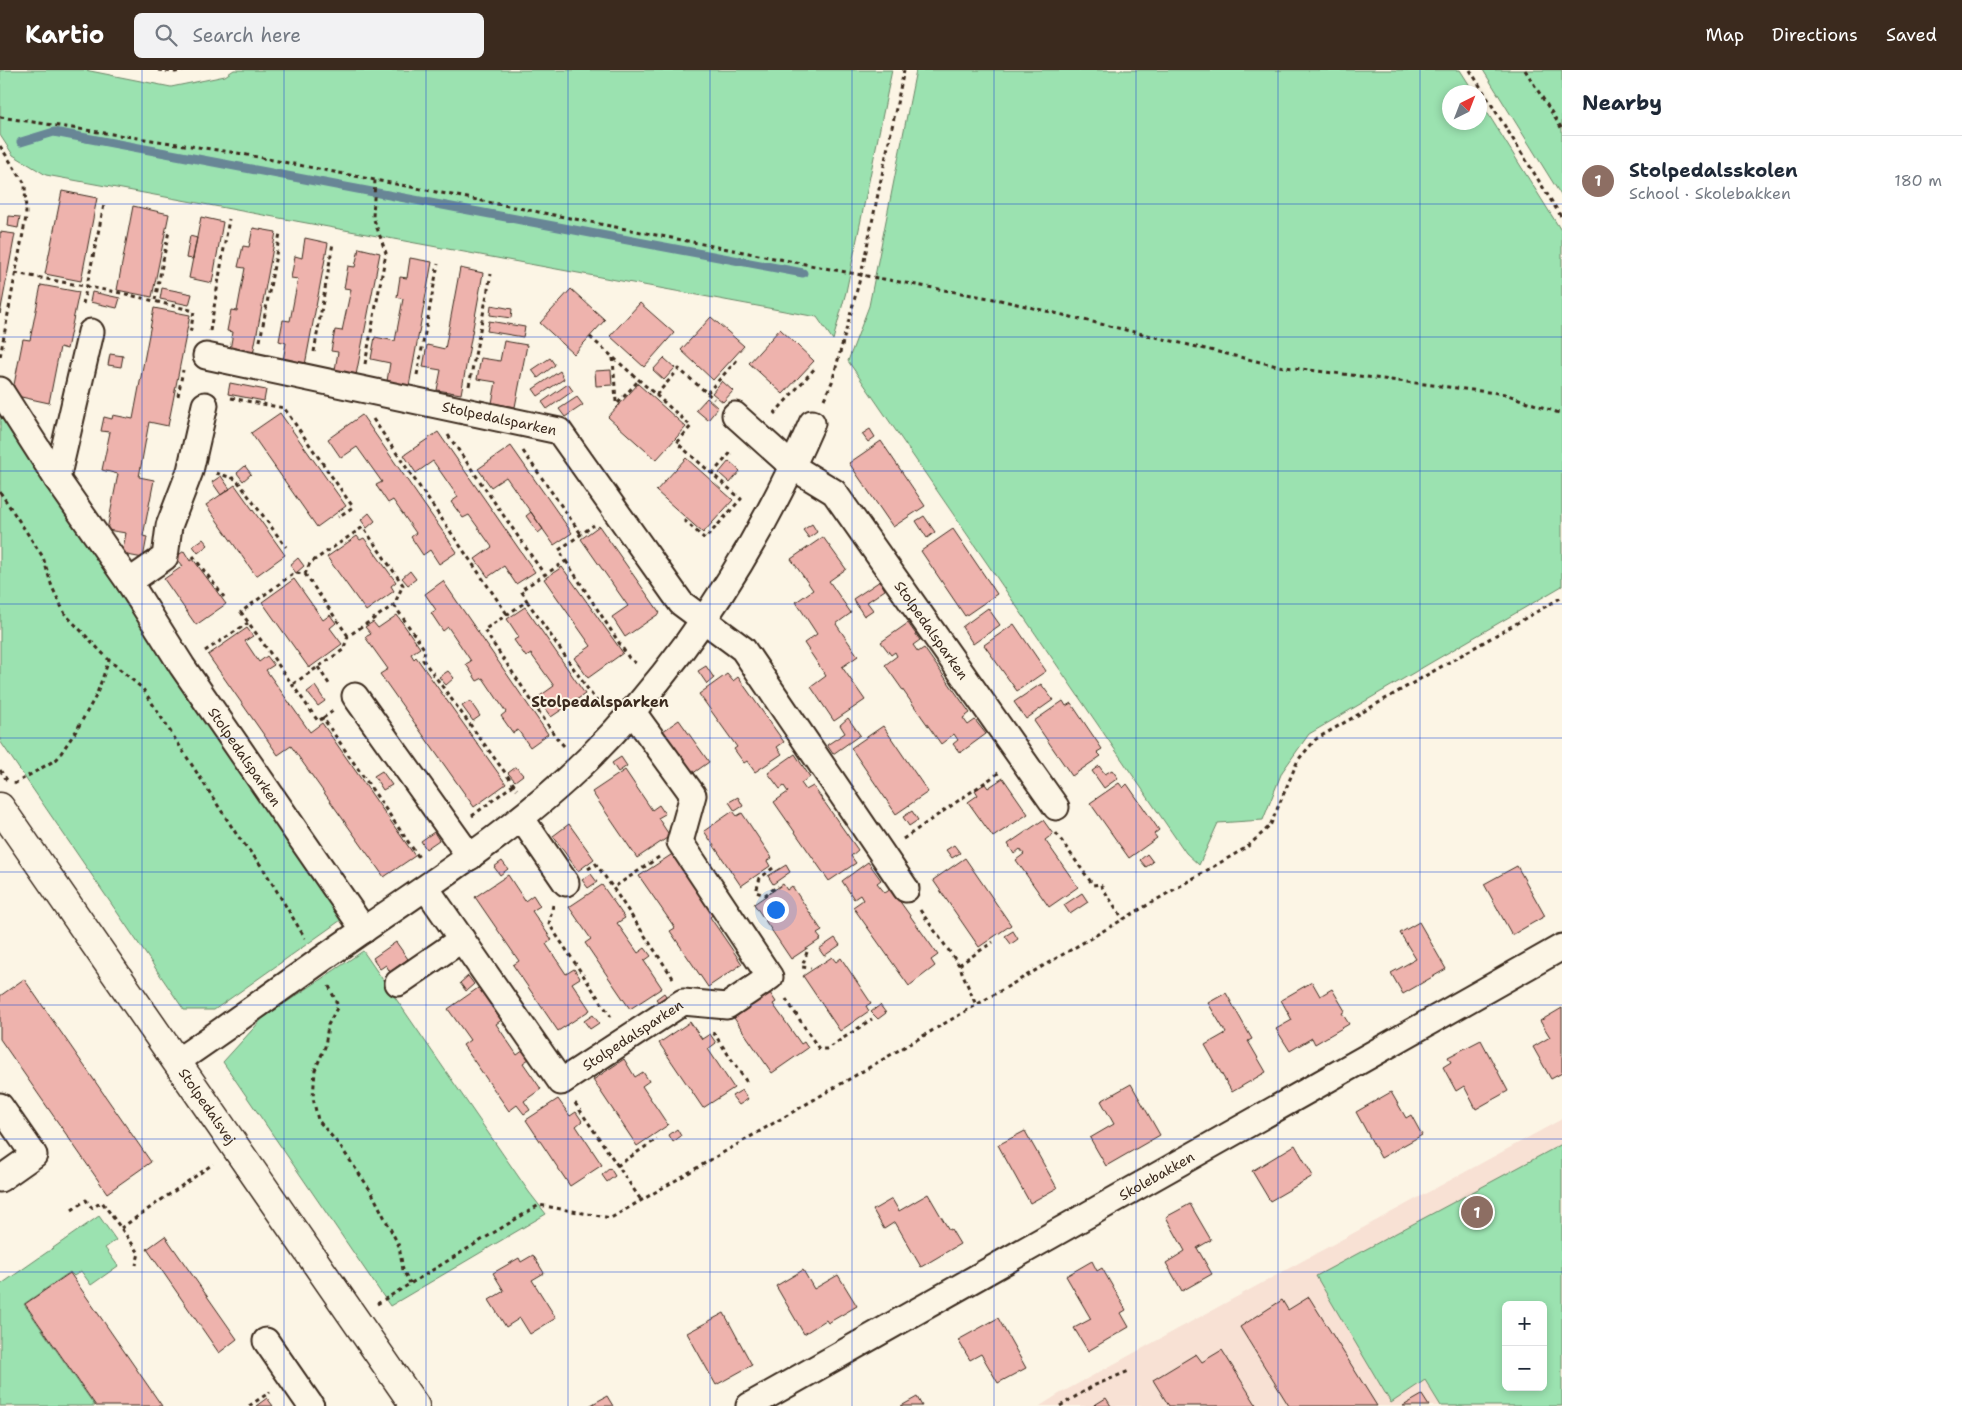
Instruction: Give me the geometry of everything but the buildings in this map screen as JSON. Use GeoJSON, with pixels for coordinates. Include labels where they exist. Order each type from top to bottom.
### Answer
{"type":"FeatureCollection","features":[{"type":"Feature","properties":{"kind":"street"},"geometry":{"type":"LineString","coordinates":[[57,479],[91,332]]}},
{"type":"Feature","properties":{"kind":"street","name":"Stolpedalsparken"},"geometry":{"type":"LineString","coordinates":[[206,356],[559,431],[681,603],[743,649],[906,889]]}},
{"type":"Feature","properties":{"kind":"street","name":"Stolpedalsparken"},"geometry":{"type":"LineString","coordinates":[[0,390],[182,666],[364,930]]}},
{"type":"Feature","properties":{"kind":"street"},"geometry":{"type":"LineString","coordinates":[[128,582],[165,557],[169,526],[190,471],[205,405]]}},
{"type":"Feature","properties":{"kind":"street","name":"Stolpedalsparken"},"geometry":{"type":"LineString","coordinates":[[735,415],[793,467],[834,492],[1021,758],[1055,819]]}},
{"type":"Feature","properties":{"kind":"street"},"geometry":{"type":"LineString","coordinates":[[176,1062],[522,819],[588,759],[632,711],[705,620],[762,527],[793,467],[812,423]]}},
{"type":"Feature","properties":{"kind":"street"},"geometry":{"type":"LineString","coordinates":[[355,696],[470,857]]}},
{"type":"Feature","properties":{"kind":"street"},"geometry":{"type":"LineString","coordinates":[[632,711],[693,795],[680,842],[770,977]]}},
{"type":"Feature","properties":{"kind":"street","name":"Stolpedalsvej"},"geometry":{"type":"LineString","coordinates":[[6,796],[176,1062],[415,1406]]}},
{"type":"Feature","properties":{"kind":"street"},"geometry":{"type":"LineString","coordinates":[[522,819],[569,884]]}},
{"type":"Feature","properties":{"kind":"street"},"geometry":{"type":"LineString","coordinates":[[426,888],[561,1082]]}},
{"type":"Feature","properties":{"kind":"street"},"geometry":{"type":"LineString","coordinates":[[398,983],[462,939]]}},
{"type":"Feature","properties":{"kind":"street","name":"Skolebakken"},"geometry":{"type":"LineString","coordinates":[[749,1406],[1562,947]]}},
{"type":"Feature","properties":{"kind":"street","name":"Stolpedalsparken"},"geometry":{"type":"LineString","coordinates":[[561,1082],[683,1002],[727,1006],[770,977]]}},
{"type":"Feature","properties":{"kind":"street"},"geometry":{"type":"LineString","coordinates":[[0,1106],[34,1155],[0,1179]]}},
{"type":"Feature","properties":{"kind":"street"},"geometry":{"type":"LineString","coordinates":[[266,1341],[311,1406]]}},
{"type":"Feature","properties":{"kind":"path"},"geometry":{"type":"LineString","coordinates":[[158,70],[175,72],[187,70]]}},
{"type":"Feature","properties":{"kind":"path"},"geometry":{"type":"LineString","coordinates":[[812,423],[832,382],[861,275],[904,70]]}},
{"type":"Feature","properties":{"kind":"path"},"geometry":{"type":"LineString","coordinates":[[1470,70],[1562,218]]}},
{"type":"Feature","properties":{"kind":"path"},"geometry":{"type":"LineString","coordinates":[[1525,70],[1562,130]]}},
{"type":"Feature","properties":{"kind":"path"},"geometry":{"type":"LineString","coordinates":[[0,118],[237,153],[861,275],[1000,300],[1277,366],[1505,394],[1562,414]]}},
{"type":"Feature","properties":{"kind":"path"},"geometry":{"type":"LineString","coordinates":[[0,146],[25,184],[26,217],[0,357]]}},
{"type":"Feature","properties":{"kind":"path"},"geometry":{"type":"LineString","coordinates":[[375,180],[373,216],[386,253],[360,389],[366,409],[507,614]]}},
{"type":"Feature","properties":{"kind":"path"},"geometry":{"type":"LineString","coordinates":[[83,304],[104,205]]}},
{"type":"Feature","properties":{"kind":"path"},"geometry":{"type":"LineString","coordinates":[[206,356],[229,219]]}},
{"type":"Feature","properties":{"kind":"path"},"geometry":{"type":"LineString","coordinates":[[15,273],[155,300],[169,231]]}},
{"type":"Feature","properties":{"kind":"path"},"geometry":{"type":"LineString","coordinates":[[255,366],[280,233]]}},
{"type":"Feature","properties":{"kind":"path"},"geometry":{"type":"LineString","coordinates":[[309,378],[333,243]]}},
{"type":"Feature","properties":{"kind":"path"},"geometry":{"type":"LineString","coordinates":[[438,264],[419,401],[544,574]]}},
{"type":"Feature","properties":{"kind":"path"},"geometry":{"type":"LineString","coordinates":[[464,411],[490,274]]}},
{"type":"Feature","properties":{"kind":"path"},"geometry":{"type":"LineString","coordinates":[[590,337],[691,426],[677,443],[741,499],[705,539],[684,520]]}},
{"type":"Feature","properties":{"kind":"path"},"geometry":{"type":"LineString","coordinates":[[613,357],[616,402],[619,404],[639,380]]}},
{"type":"Feature","properties":{"kind":"path"},"geometry":{"type":"LineString","coordinates":[[707,393],[738,359]]}},
{"type":"Feature","properties":{"kind":"path"},"geometry":{"type":"LineString","coordinates":[[780,407],[816,368]]}},
{"type":"Feature","properties":{"kind":"path"},"geometry":{"type":"LineString","coordinates":[[656,395],[679,369],[693,381]]}},
{"type":"Feature","properties":{"kind":"path"},"geometry":{"type":"LineString","coordinates":[[230,398],[284,408],[353,507],[338,517]]}},
{"type":"Feature","properties":{"kind":"path"},"geometry":{"type":"LineString","coordinates":[[501,419],[581,534]]}},
{"type":"Feature","properties":{"kind":"path"},"geometry":{"type":"LineString","coordinates":[[712,474],[726,458]]}},
{"type":"Feature","properties":{"kind":"path"},"geometry":{"type":"LineString","coordinates":[[222,473],[236,479],[286,546]]}},
{"type":"Feature","properties":{"kind":"path"},"geometry":{"type":"LineString","coordinates":[[0,492],[43,557],[52,587],[66,614],[109,660],[143,690],[236,835],[263,868],[319,962],[338,1006],[328,1025],[325,1047],[314,1070],[313,1098],[318,1120],[340,1146],[371,1192],[399,1246],[403,1270],[410,1283]]}},
{"type":"Feature","properties":{"kind":"path"},"geometry":{"type":"LineString","coordinates":[[615,510],[559,550],[630,658]]}},
{"type":"Feature","properties":{"kind":"path"},"geometry":{"type":"LineString","coordinates":[[293,684],[342,650],[348,636],[394,605],[403,585],[363,527],[310,563],[305,574]]}},
{"type":"Feature","properties":{"kind":"path"},"geometry":{"type":"LineString","coordinates":[[189,551],[224,597]]}},
{"type":"Feature","properties":{"kind":"path"},"geometry":{"type":"LineString","coordinates":[[566,561],[521,590],[526,601],[594,698]]}},
{"type":"Feature","properties":{"kind":"path"},"geometry":{"type":"LineString","coordinates":[[305,574],[294,573],[241,612],[318,721],[328,715]]}},
{"type":"Feature","properties":{"kind":"path"},"geometry":{"type":"LineString","coordinates":[[305,574],[348,636]]}},
{"type":"Feature","properties":{"kind":"path"},"geometry":{"type":"LineString","coordinates":[[355,1319],[538,1205],[611,1218],[1247,847],[1270,826],[1298,760],[1316,739],[1562,597]]}},
{"type":"Feature","properties":{"kind":"path"},"geometry":{"type":"LineString","coordinates":[[526,601],[484,630],[556,737]]}},
{"type":"Feature","properties":{"kind":"path"},"geometry":{"type":"LineString","coordinates":[[394,605],[425,650],[423,660],[513,785],[467,819]]}},
{"type":"Feature","properties":{"kind":"path"},"geometry":{"type":"LineString","coordinates":[[182,666],[248,623]]}},
{"type":"Feature","properties":{"kind":"path"},"geometry":{"type":"LineString","coordinates":[[6,796],[57,759],[96,696],[109,660]]}},
{"type":"Feature","properties":{"kind":"path"},"geometry":{"type":"LineString","coordinates":[[318,667],[332,688]]}},
{"type":"Feature","properties":{"kind":"path"},"geometry":{"type":"LineString","coordinates":[[323,718],[419,858],[426,888]]}},
{"type":"Feature","properties":{"kind":"path"},"geometry":{"type":"LineString","coordinates":[[882,853],[1021,758]]}},
{"type":"Feature","properties":{"kind":"path"},"geometry":{"type":"LineString","coordinates":[[1055,819],[1093,885],[1100,884],[1124,919]]}},
{"type":"Feature","properties":{"kind":"path"},"geometry":{"type":"LineString","coordinates":[[613,888],[680,842]]}},
{"type":"Feature","properties":{"kind":"path"},"geometry":{"type":"LineString","coordinates":[[626,1039],[548,924],[569,884],[596,864],[689,1002]]}},
{"type":"Feature","properties":{"kind":"path"},"geometry":{"type":"LineString","coordinates":[[773,868],[760,878],[756,892],[765,895],[778,886]]}},
{"type":"Feature","properties":{"kind":"path"},"geometry":{"type":"LineString","coordinates":[[906,889],[959,965],[976,1005]]}},
{"type":"Feature","properties":{"kind":"path"},"geometry":{"type":"LineString","coordinates":[[959,965],[993,942]]}},
{"type":"Feature","properties":{"kind":"path"},"geometry":{"type":"LineString","coordinates":[[807,952],[802,967],[811,968]]}},
{"type":"Feature","properties":{"kind":"path"},"geometry":{"type":"LineString","coordinates":[[770,977],[819,1048],[827,1049],[872,1019]]}},
{"type":"Feature","properties":{"kind":"path"},"geometry":{"type":"LineString","coordinates":[[718,1005],[711,1029],[748,1084]]}},
{"type":"Feature","properties":{"kind":"path"},"geometry":{"type":"LineString","coordinates":[[561,1082],[641,1200]]}},
{"type":"Feature","properties":{"kind":"path"},"geometry":{"type":"LineString","coordinates":[[617,1166],[657,1139]]}},
{"type":"Feature","properties":{"kind":"path"},"geometry":{"type":"LineString","coordinates":[[121,1228],[204,1170]]}},
{"type":"Feature","properties":{"kind":"path"},"geometry":{"type":"LineString","coordinates":[[72,1210],[86,1200],[92,1208],[102,1202],[139,1253],[136,1265]]}},
{"type":"Feature","properties":{"kind":"path"},"geometry":{"type":"LineString","coordinates":[[1060,1406],[1093,1386],[1129,1371]]}},
{"type":"Feature","properties":{"kind":"shaded area"},"geometry":{"type":"Polygon","coordinates":[[[1562,1119],[1562,1406],[1040,1406],[1059,1394],[1562,1119]]]}},
{"type":"Feature","properties":{"kind":"green space"},"geometry":{"type":"Polygon","coordinates":[[[0,70],[85,70],[171,87],[225,76],[234,70],[892,70],[846,292],[833,340],[817,317],[46,175],[13,155],[0,135],[0,70]]]}},
{"type":"Feature","properties":{"kind":"green space"},"geometry":{"type":"Polygon","coordinates":[[[916,70],[1460,70],[1470,85],[1442,85],[1442,130],[1487,130],[1487,112],[1562,232],[1562,586],[1309,734],[1282,772],[1263,820],[1218,823],[1199,865],[1186,853],[848,361],[869,306],[916,70]]]}},
{"type":"Feature","properties":{"kind":"green space"},"geometry":{"type":"Polygon","coordinates":[[[1483,70],[1562,70],[1562,197],[1483,70]]]}},
{"type":"Feature","properties":{"kind":"green space"},"geometry":{"type":"Polygon","coordinates":[[[0,414],[341,920],[214,1010],[184,1010],[0,741],[0,414]]]}},
{"type":"Feature","properties":{"kind":"green space"},"geometry":{"type":"Polygon","coordinates":[[[363,951],[546,1214],[390,1306],[223,1062],[263,1018],[363,951]]]}},
{"type":"Feature","properties":{"kind":"green space"},"geometry":{"type":"Polygon","coordinates":[[[1562,1144],[1562,1406],[1441,1406],[1425,1380],[1391,1403],[1316,1276],[1562,1144]]]}},
{"type":"Feature","properties":{"kind":"green space"},"geometry":{"type":"Polygon","coordinates":[[[99,1216],[116,1240],[105,1248],[118,1266],[91,1285],[81,1271],[74,1276],[70,1272],[24,1304],[95,1406],[0,1406],[0,1285],[99,1216]]]}},
{"type":"Feature","properties":{"kind":"waterway"},"geometry":{"type":"LineString","coordinates":[[21,142],[54,132],[803,273]]}},
{"type":"Feature","properties":{"kind":"place","name":"Stolpedalsskolen"},"geometry":{"type":"Point","coordinates":[1477,1212]}},
{"type":"Feature","properties":{"kind":"district","name":"Stolpedalsparken"},"geometry":{"type":"Point","coordinates":[600,702]}}]}
